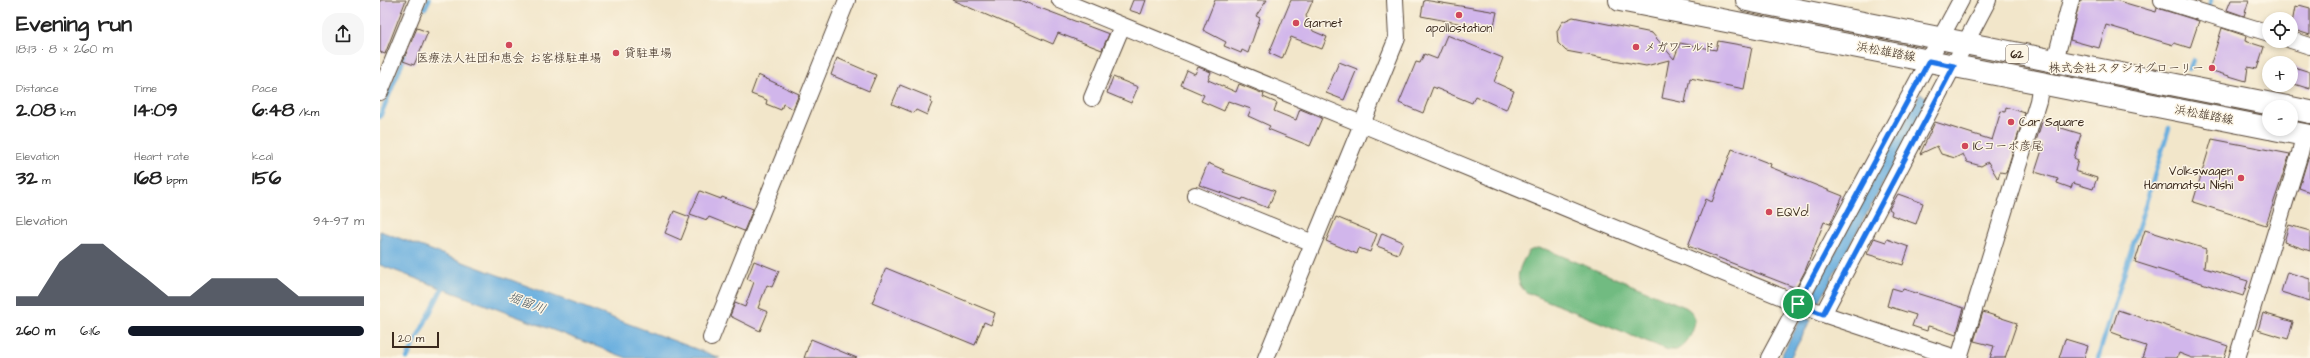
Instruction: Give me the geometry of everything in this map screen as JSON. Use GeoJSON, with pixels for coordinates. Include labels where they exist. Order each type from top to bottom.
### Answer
{"type":"FeatureCollection","features":[{"type":"Feature","properties":{"kind":"main road","name":"浜松雄踏線"},"geometry":{"type":"LineString","coordinates":[[1620,0],[2262,127]]}},
{"type":"Feature","properties":{"kind":"main road","name":"浜松雄踏線"},"geometry":{"type":"LineString","coordinates":[[1747,0],[2262,102]]}},
{"type":"Feature","properties":{"kind":"main road"},"geometry":{"type":"LineString","coordinates":[[2298,109],[2310,112]]}},
{"type":"Feature","properties":{"kind":"street"},"geometry":{"type":"LineString","coordinates":[[380,92],[418,0]]}},
{"type":"Feature","properties":{"kind":"street"},"geometry":{"type":"LineString","coordinates":[[711,338],[847,0]]}},
{"type":"Feature","properties":{"kind":"street"},"geometry":{"type":"LineString","coordinates":[[1060,0],[1823,314],[1957,358],[2038,101],[2041,83]]}},
{"type":"Feature","properties":{"kind":"street"},"geometry":{"type":"LineString","coordinates":[[1266,358],[1397,38],[1395,0]]}},
{"type":"Feature","properties":{"kind":"street"},"geometry":{"type":"LineString","coordinates":[[1769,358],[1961,0]]}},
{"type":"Feature","properties":{"kind":"street"},"geometry":{"type":"LineString","coordinates":[[1823,314],[1988,0]]}},
{"type":"Feature","properties":{"kind":"street"},"geometry":{"type":"LineString","coordinates":[[2055,61],[2071,0]]}},
{"type":"Feature","properties":{"kind":"street"},"geometry":{"type":"LineString","coordinates":[[2164,0],[2262,31]]}},
{"type":"Feature","properties":{"kind":"street"},"geometry":{"type":"LineString","coordinates":[[1092,98],[1122,26]]}},
{"type":"Feature","properties":{"kind":"street"},"geometry":{"type":"LineString","coordinates":[[2298,42],[2310,46]]}},
{"type":"Feature","properties":{"kind":"street"},"geometry":{"type":"LineString","coordinates":[[2237,358],[2300,153],[2307,135]]}},
{"type":"Feature","properties":{"kind":"street"},"geometry":{"type":"LineString","coordinates":[[1195,195],[1313,243]]}},
{"type":"Feature","properties":{"kind":"green space"},"geometry":{"type":"Polygon","coordinates":[[[1537,248],[1545,249],[1686,307],[1694,318],[1691,334],[1680,348],[1676,350],[1668,350],[1526,292],[1519,282],[1518,277],[1520,267],[1529,251],[1537,248]]]}},
{"type":"Feature","properties":{"kind":"water"},"geometry":{"type":"Polygon","coordinates":[[[1920,94],[1929,98],[1819,302],[1811,298],[1920,94]]]}},
{"type":"Feature","properties":{"kind":"water","name":"堀留川"},"geometry":{"type":"Polygon","coordinates":[[[380,231],[720,358],[627,358],[380,265],[380,231]]]}},
{"type":"Feature","properties":{"kind":"water"},"geometry":{"type":"Polygon","coordinates":[[[1802,317],[1811,320],[1790,358],[1780,358],[1802,317]]]}},
{"type":"Feature","properties":{"kind":"building"},"geometry":{"type":"Polygon","coordinates":[[[380,0],[406,0],[385,54],[380,52],[380,0]]]}},
{"type":"Feature","properties":{"kind":"building"},"geometry":{"type":"Polygon","coordinates":[[[952,0],[1019,0],[1109,34],[1102,50],[1058,33],[1053,44],[952,0]]]}},
{"type":"Feature","properties":{"kind":"building"},"geometry":{"type":"Polygon","coordinates":[[[1133,0],[1146,0],[1141,14],[1129,10],[1133,0]]]}},
{"type":"Feature","properties":{"kind":"building"},"geometry":{"type":"Polygon","coordinates":[[[1215,0],[1267,0],[1256,16],[1260,18],[1248,53],[1242,50],[1241,53],[1224,46],[1226,42],[1203,30],[1215,0]]]}},
{"type":"Feature","properties":{"kind":"building","name":"Garnet"},"geometry":{"type":"Polygon","coordinates":[[[1291,0],[1313,0],[1306,16],[1313,31],[1327,37],[1322,49],[1291,37],[1282,59],[1269,53],[1291,0]]]}},
{"type":"Feature","properties":{"kind":"building"},"geometry":{"type":"Polygon","coordinates":[[[1424,0],[1497,12],[1493,30],[1421,16],[1424,0]]]}},
{"type":"Feature","properties":{"kind":"building"},"geometry":{"type":"Polygon","coordinates":[[[2080,0],[2115,0],[2156,12],[2157,8],[2199,21],[2190,48],[2174,43],[2173,45],[2106,25],[2099,48],[2070,40],[2080,0]]]}},
{"type":"Feature","properties":{"kind":"building"},"geometry":{"type":"Polygon","coordinates":[[[2231,0],[2249,0],[2244,16],[2227,10],[2231,0]]]}},
{"type":"Feature","properties":{"kind":"building"},"geometry":{"type":"Polygon","coordinates":[[[2299,5],[2310,8],[2310,35],[2298,31],[2298,12],[2294,12],[2295,7],[2298,8],[2299,5]]]}},
{"type":"Feature","properties":{"kind":"building"},"geometry":{"type":"Polygon","coordinates":[[[1573,17],[1652,33],[1674,59],[1680,43],[1716,50],[1718,41],[1752,47],[1744,89],[1690,78],[1685,103],[1662,98],[1669,60],[1646,66],[1566,51],[1558,43],[1557,31],[1562,22],[1573,17]]]}},
{"type":"Feature","properties":{"kind":"building"},"geometry":{"type":"Polygon","coordinates":[[[417,28],[428,32],[414,65],[403,61],[417,28]]]}},
{"type":"Feature","properties":{"kind":"building"},"geometry":{"type":"Polygon","coordinates":[[[2222,28],[2246,36],[2245,41],[2264,48],[2257,69],[2248,67],[2246,81],[2209,70],[2222,28]]]}},
{"type":"Feature","properties":{"kind":"building"},"geometry":{"type":"Polygon","coordinates":[[[1447,35],[1503,58],[1494,82],[1514,91],[1506,110],[1475,96],[1472,103],[1433,87],[1423,113],[1399,103],[1416,62],[1420,63],[1424,54],[1437,59],[1447,35]]]}},
{"type":"Feature","properties":{"kind":"building"},"geometry":{"type":"Polygon","coordinates":[[[837,58],[876,75],[869,91],[831,75],[837,58]]]}},
{"type":"Feature","properties":{"kind":"building"},"geometry":{"type":"Polygon","coordinates":[[[1339,62],[1357,69],[1344,100],[1326,93],[1339,62]]]}},
{"type":"Feature","properties":{"kind":"building"},"geometry":{"type":"Polygon","coordinates":[[[1198,67],[1211,72],[1208,80],[1236,92],[1239,84],[1264,94],[1263,97],[1277,103],[1274,111],[1296,120],[1300,109],[1322,118],[1310,146],[1268,129],[1270,126],[1248,116],[1251,109],[1228,101],[1224,111],[1201,101],[1204,95],[1181,85],[1187,70],[1195,74],[1198,67]]]}},
{"type":"Feature","properties":{"kind":"building"},"geometry":{"type":"Polygon","coordinates":[[[2298,68],[2310,72],[2310,89],[2298,85],[2298,68]]]}},
{"type":"Feature","properties":{"kind":"building"},"geometry":{"type":"Polygon","coordinates":[[[758,75],[799,94],[793,109],[783,104],[781,110],[766,104],[767,100],[751,94],[758,75]]]}},
{"type":"Feature","properties":{"kind":"building"},"geometry":{"type":"Polygon","coordinates":[[[1113,77],[1138,87],[1131,103],[1107,93],[1113,77]]]}},
{"type":"Feature","properties":{"kind":"building"},"geometry":{"type":"Polygon","coordinates":[[[900,85],[932,98],[930,102],[932,103],[927,115],[916,110],[914,113],[892,104],[900,85]]]}},
{"type":"Feature","properties":{"kind":"building","name":"ICコーポ彦尾"},"geometry":{"type":"Polygon","coordinates":[[[2006,107],[2025,113],[2006,173],[2000,172],[1998,179],[1988,162],[1981,166],[1967,162],[1963,154],[1955,158],[1941,154],[1937,146],[1920,154],[1935,122],[1992,140],[2001,111],[2005,112],[2006,107]]]}},
{"type":"Feature","properties":{"kind":"building"},"geometry":{"type":"Polygon","coordinates":[[[2042,122],[2081,134],[2074,158],[2078,160],[2075,171],[2097,178],[2093,189],[2073,183],[2071,188],[2057,183],[2058,179],[2035,172],[2044,144],[2036,141],[2042,122]]]}},
{"type":"Feature","properties":{"kind":"building","name":"Volkswagen Hamamatsu Nishi"},"geometry":{"type":"Polygon","coordinates":[[[2212,139],[2290,154],[2266,225],[2193,202],[2212,139]]]}},
{"type":"Feature","properties":{"kind":"building","name":"EQVo!"},"geometry":{"type":"Polygon","coordinates":[[[1732,149],[1771,164],[1770,167],[1843,196],[1830,224],[1824,222],[1805,271],[1796,288],[1688,246],[1706,199],[1712,202],[1732,149]]]}},
{"type":"Feature","properties":{"kind":"building"},"geometry":{"type":"Polygon","coordinates":[[[2308,158],[2310,158],[2310,192],[2299,188],[2308,158]]]}},
{"type":"Feature","properties":{"kind":"building"},"geometry":{"type":"Polygon","coordinates":[[[1208,163],[1224,170],[1223,172],[1275,191],[1268,208],[1243,198],[1242,200],[1199,185],[1208,163]]]}},
{"type":"Feature","properties":{"kind":"building"},"geometry":{"type":"Polygon","coordinates":[[[700,191],[721,199],[722,197],[753,209],[744,231],[709,217],[707,220],[690,214],[700,191]]]}},
{"type":"Feature","properties":{"kind":"building"},"geometry":{"type":"Polygon","coordinates":[[[1898,194],[1923,203],[1916,224],[1891,215],[1892,211],[1889,209],[1898,194]]]}},
{"type":"Feature","properties":{"kind":"building"},"geometry":{"type":"Polygon","coordinates":[[[674,211],[690,217],[681,240],[665,233],[674,211]]]}},
{"type":"Feature","properties":{"kind":"building"},"geometry":{"type":"Polygon","coordinates":[[[1336,217],[1377,234],[1370,252],[1359,248],[1357,254],[1326,241],[1336,217]]]}},
{"type":"Feature","properties":{"kind":"building"},"geometry":{"type":"Polygon","coordinates":[[[2289,225],[2310,231],[2310,251],[2284,242],[2289,225]]]}},
{"type":"Feature","properties":{"kind":"building"},"geometry":{"type":"Polygon","coordinates":[[[2145,230],[2206,249],[2204,268],[2248,281],[2243,296],[2135,262],[2145,230]]]}},
{"type":"Feature","properties":{"kind":"building"},"geometry":{"type":"Polygon","coordinates":[[[1382,233],[1403,242],[1398,254],[1377,246],[1382,233]]]}},
{"type":"Feature","properties":{"kind":"building"},"geometry":{"type":"Polygon","coordinates":[[[1874,238],[1886,242],[1887,239],[1909,247],[1903,265],[1867,254],[1874,238]]]}},
{"type":"Feature","properties":{"kind":"building"},"geometry":{"type":"Polygon","coordinates":[[[754,261],[779,271],[772,287],[767,285],[758,308],[768,312],[760,331],[730,316],[735,303],[745,307],[754,282],[747,279],[754,261]]]}},
{"type":"Feature","properties":{"kind":"building"},"geometry":{"type":"Polygon","coordinates":[[[886,268],[995,313],[991,325],[984,322],[975,345],[872,303],[886,268]]]}},
{"type":"Feature","properties":{"kind":"building"},"geometry":{"type":"Polygon","coordinates":[[[2287,272],[2310,279],[2310,301],[2281,292],[2287,272]]]}},
{"type":"Feature","properties":{"kind":"building"},"geometry":{"type":"Polygon","coordinates":[[[1892,288],[1902,291],[1903,289],[1964,308],[1956,335],[1933,327],[1928,326],[1927,331],[1912,326],[1916,315],[1887,306],[1892,288]]]}},
{"type":"Feature","properties":{"kind":"building"},"geometry":{"type":"Polygon","coordinates":[[[2118,310],[2228,346],[2224,358],[2192,358],[2179,353],[2177,358],[2142,358],[2146,346],[2121,338],[2122,336],[2111,332],[2118,310]]]}},
{"type":"Feature","properties":{"kind":"building"},"geometry":{"type":"Polygon","coordinates":[[[1983,312],[2017,323],[2005,358],[1990,358],[1994,346],[1974,341],[1983,312]]]}},
{"type":"Feature","properties":{"kind":"building"},"geometry":{"type":"Polygon","coordinates":[[[2263,313],[2293,322],[2288,339],[2258,330],[2263,313]]]}},
{"type":"Feature","properties":{"kind":"building"},"geometry":{"type":"Polygon","coordinates":[[[811,339],[857,358],[804,358],[811,339]]]}},
{"type":"Feature","properties":{"kind":"building"},"geometry":{"type":"Polygon","coordinates":[[[2065,339],[2088,346],[2084,358],[2059,358],[2065,339]]]}},
{"type":"Feature","properties":{"kind":"waterway"},"geometry":{"type":"LineString","coordinates":[[425,8],[429,0]]}},
{"type":"Feature","properties":{"kind":"waterway"},"geometry":{"type":"LineString","coordinates":[[2209,8],[2211,0]]}},
{"type":"Feature","properties":{"kind":"waterway"},"geometry":{"type":"LineString","coordinates":[[380,117],[405,56]]}},
{"type":"Feature","properties":{"kind":"waterway"},"geometry":{"type":"LineString","coordinates":[[2189,70],[2193,60]]}},
{"type":"Feature","properties":{"kind":"waterway"},"geometry":{"type":"LineString","coordinates":[[2098,358],[2169,128]]}},
{"type":"Feature","properties":{"kind":"waterway"},"geometry":{"type":"LineString","coordinates":[[407,358],[444,285]]}},
{"type":"Feature","properties":{"kind":"place","name":"apollostation"},"geometry":{"type":"Point","coordinates":[1459,15]}},
{"type":"Feature","properties":{"kind":"place","name":"Garnet"},"geometry":{"type":"Point","coordinates":[1296,23]}},
{"type":"Feature","properties":{"kind":"place","name":"医療法人社団和恵会 お客様駐車場"},"geometry":{"type":"Point","coordinates":[509,45]}},
{"type":"Feature","properties":{"kind":"place","name":"メガワールド"},"geometry":{"type":"Point","coordinates":[1636,47]}},
{"type":"Feature","properties":{"kind":"place","name":"貸駐車場"},"geometry":{"type":"Point","coordinates":[616,53]}},
{"type":"Feature","properties":{"kind":"place","name":"株式会社スタジオグローリー"},"geometry":{"type":"Point","coordinates":[2212,68]}},
{"type":"Feature","properties":{"kind":"place","name":"Car Square"},"geometry":{"type":"Point","coordinates":[2011,122]}},
{"type":"Feature","properties":{"kind":"place","name":"ICコーポ彦尾"},"geometry":{"type":"Point","coordinates":[1965,146]}},
{"type":"Feature","properties":{"kind":"place","name":"Volkswagen Hamamatsu Nishi"},"geometry":{"type":"Point","coordinates":[2241,178]}},
{"type":"Feature","properties":{"kind":"place","name":"EQVo!"},"geometry":{"type":"Point","coordinates":[1769,212]}},
{"type":"Feature","properties":{"kind":"route"},"geometry":{"type":"LineString","coordinates":[[1929,61],[1954,66],[1823,314],[1798,304],[1929,61]]}}]}
